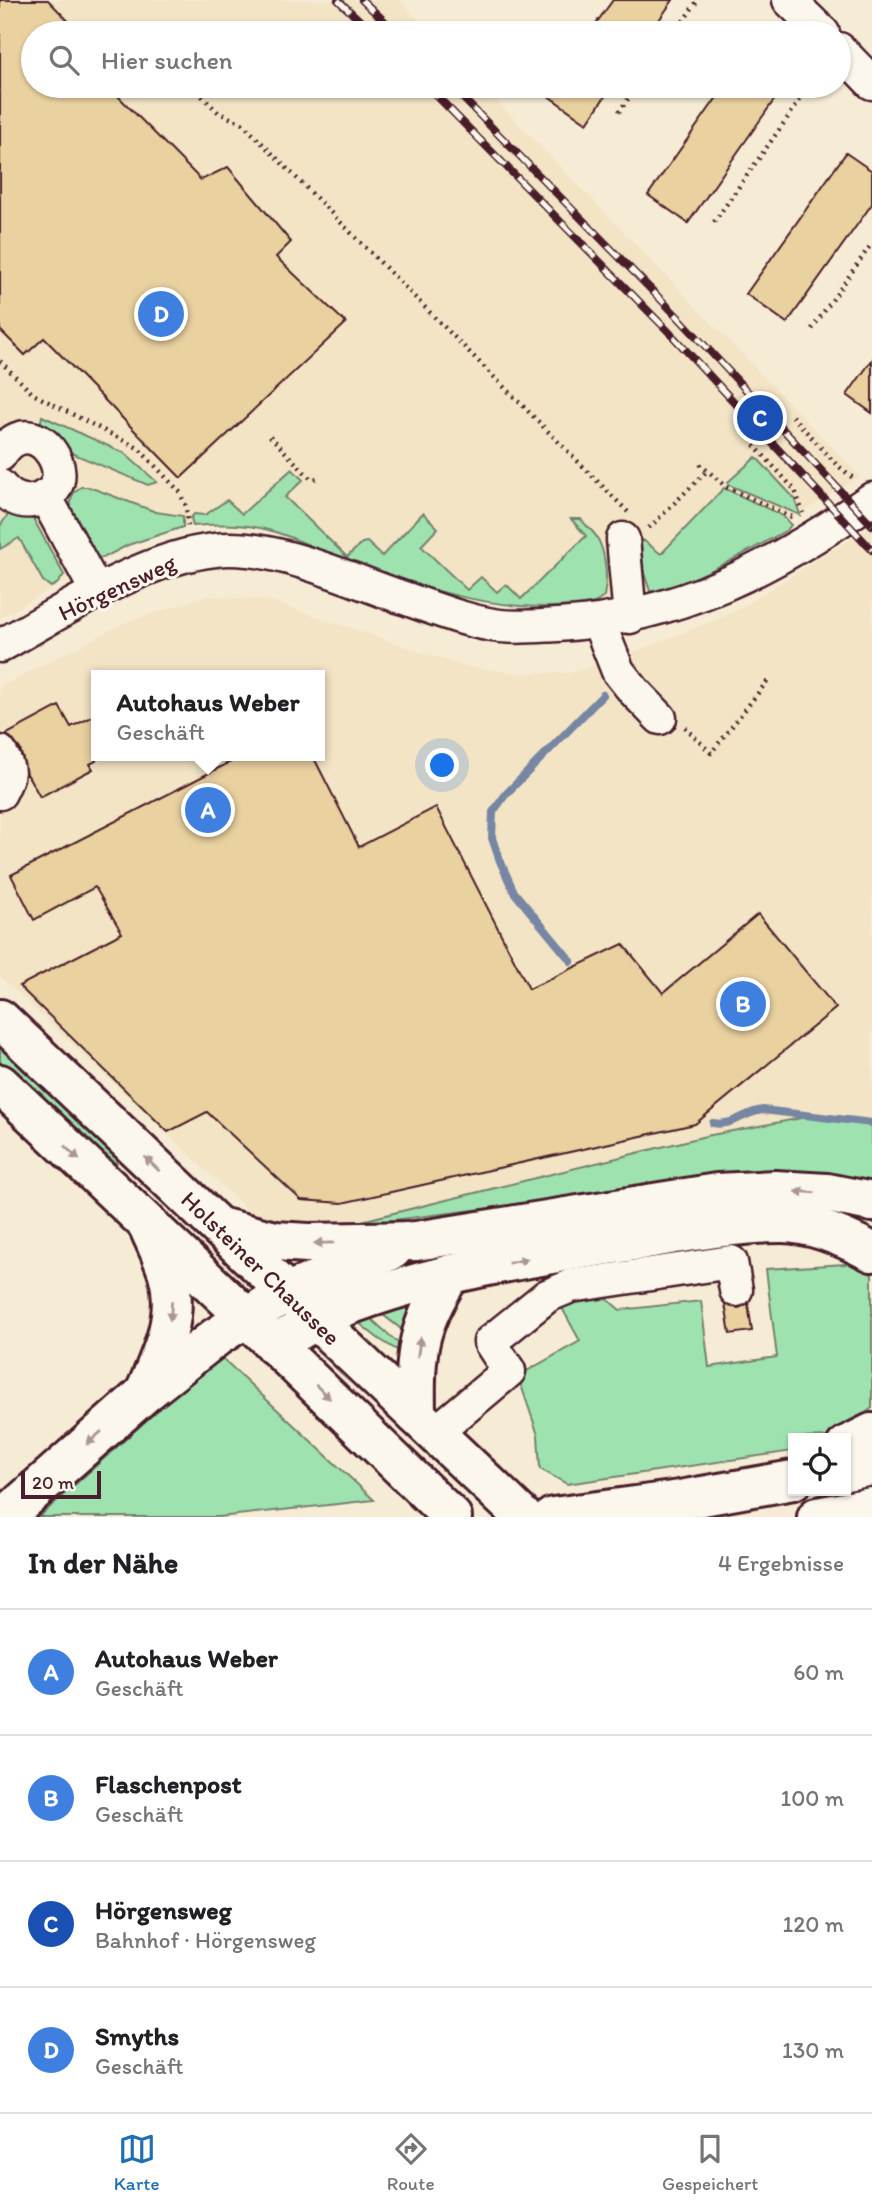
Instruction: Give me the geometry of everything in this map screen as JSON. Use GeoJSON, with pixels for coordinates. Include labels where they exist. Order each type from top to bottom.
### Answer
{"type":"FeatureCollection","features":[{"type":"Feature","properties":{"kind":"main road","name":"Holsteiner Chaussee"},"geometry":{"type":"LineString","coordinates":[[0,1019],[523,1517]]}},
{"type":"Feature","properties":{"kind":"main road","name":"Holsteiner Chaussee"},"geometry":{"type":"LineString","coordinates":[[0,1084],[452,1517]]}},
{"type":"Feature","properties":{"kind":"main road"},"geometry":{"type":"LineString","coordinates":[[219,1227],[275,1241],[416,1241],[717,1193],[827,1193],[872,1202]]}},
{"type":"Feature","properties":{"kind":"main road"},"geometry":{"type":"LineString","coordinates":[[145,1393],[170,1328],[172,1298],[168,1274],[147,1223]]}},
{"type":"Feature","properties":{"kind":"main road"},"geometry":{"type":"LineString","coordinates":[[274,1345],[317,1320],[360,1302],[450,1274],[702,1230],[784,1223],[826,1231],[872,1252]]}},
{"type":"Feature","properties":{"kind":"main road"},"geometry":{"type":"LineString","coordinates":[[15,1508],[145,1393],[216,1337],[287,1292],[416,1241]]}},
{"type":"Feature","properties":{"kind":"main road"},"geometry":{"type":"LineString","coordinates":[[426,1424],[416,1381],[421,1330],[435,1297],[450,1274]]}},
{"type":"Feature","properties":{"kind":"main road"},"geometry":{"type":"LineString","coordinates":[[851,1444],[872,1433]]}},
{"type":"Feature","properties":{"kind":"main road"},"geometry":{"type":"LineString","coordinates":[[680,1500],[788,1462]]}},
{"type":"Feature","properties":{"kind":"main road"},"geometry":{"type":"LineString","coordinates":[[851,1470],[872,1466]]}},
{"type":"Feature","properties":{"kind":"main road"},"geometry":{"type":"LineString","coordinates":[[571,1515],[680,1500],[788,1481]]}},
{"type":"Feature","properties":{"kind":"main road"},"geometry":{"type":"LineString","coordinates":[[817,1517],[872,1507]]}},
{"type":"Feature","properties":{"kind":"street"},"geometry":{"type":"LineString","coordinates":[[789,0],[811,21]]}},
{"type":"Feature","properties":{"kind":"street"},"geometry":{"type":"LineString","coordinates":[[851,61],[872,83]]}},
{"type":"Feature","properties":{"kind":"street"},"geometry":{"type":"LineString","coordinates":[[0,455],[11,443],[37,440],[56,457],[58,474],[56,483],[46,496],[36,500],[25,502],[15,499],[0,486]]}},
{"type":"Feature","properties":{"kind":"street","name":"Hörgensweg"},"geometry":{"type":"LineString","coordinates":[[0,646],[97,592],[175,556],[217,550],[241,549],[286,558],[448,613],[499,626],[598,622],[630,617],[677,604],[732,582],[783,555],[866,491]]}},
{"type":"Feature","properties":{"kind":"street"},"geometry":{"type":"LineString","coordinates":[[46,496],[97,592]]}},
{"type":"Feature","properties":{"kind":"street"},"geometry":{"type":"LineString","coordinates":[[630,617],[631,526]]}},
{"type":"Feature","properties":{"kind":"street"},"geometry":{"type":"LineString","coordinates":[[598,622],[618,671],[634,691],[672,722]]}},
{"type":"Feature","properties":{"kind":"street"},"geometry":{"type":"LineString","coordinates":[[0,752],[8,765],[9,775],[0,793]]}},
{"type":"Feature","properties":{"kind":"street"},"geometry":{"type":"LineString","coordinates":[[426,1424],[509,1371],[490,1342],[547,1296],[571,1286],[732,1262],[736,1290]]}},
{"type":"Feature","properties":{"kind":"path"},"geometry":{"type":"LineString","coordinates":[[683,21],[698,0]]}},
{"type":"Feature","properties":{"kind":"path"},"geometry":{"type":"LineString","coordinates":[[204,98],[219,113],[242,122],[631,526],[647,530],[708,470]]}},
{"type":"Feature","properties":{"kind":"path"},"geometry":{"type":"LineString","coordinates":[[619,112],[629,98]]}},
{"type":"Feature","properties":{"kind":"path"},"geometry":{"type":"LineString","coordinates":[[714,222],[802,98]]}},
{"type":"Feature","properties":{"kind":"path"},"geometry":{"type":"LineString","coordinates":[[812,329],[872,243]]}},
{"type":"Feature","properties":{"kind":"path"},"geometry":{"type":"LineString","coordinates":[[0,361],[33,394],[138,448],[178,491],[186,506],[189,531]]}},
{"type":"Feature","properties":{"kind":"path"},"geometry":{"type":"LineString","coordinates":[[792,416],[836,464],[866,491]]}},
{"type":"Feature","properties":{"kind":"path"},"geometry":{"type":"LineString","coordinates":[[270,436],[311,479],[320,478]]}},
{"type":"Feature","properties":{"kind":"path"},"geometry":{"type":"LineString","coordinates":[[754,444],[795,490],[805,521]]}},
{"type":"Feature","properties":{"kind":"path"},"geometry":{"type":"LineString","coordinates":[[700,464],[726,487],[794,518]]}},
{"type":"Feature","properties":{"kind":"path"},"geometry":{"type":"LineString","coordinates":[[672,722],[711,752],[769,679]]}},
{"type":"Feature","properties":{"kind":"shaded area"},"geometry":{"type":"Polygon","coordinates":[[[0,0],[399,0],[419,21],[21,21],[21,98],[494,98],[860,476],[742,551],[673,584],[593,604],[542,607],[445,591],[273,531],[231,523],[183,527],[128,545],[0,618],[0,0]]]}},
{"type":"Feature","properties":{"kind":"shaded area"},"geometry":{"type":"Polygon","coordinates":[[[872,526],[872,1121],[817,1115],[706,1135],[337,1226],[267,1221],[251,1213],[0,976],[0,687],[124,623],[206,596],[268,600],[463,666],[519,673],[569,673],[614,660],[730,614],[872,526]]]}},
{"type":"Feature","properties":{"kind":"green space"},"geometry":{"type":"Polygon","coordinates":[[[42,416],[124,453],[157,482],[148,485],[64,450],[39,431],[42,416]]]}},
{"type":"Feature","properties":{"kind":"green space"},"geometry":{"type":"Polygon","coordinates":[[[756,457],[795,499],[800,515],[729,485],[728,482],[756,457]]]}},
{"type":"Feature","properties":{"kind":"green space"},"geometry":{"type":"Polygon","coordinates":[[[292,469],[303,480],[285,497],[347,557],[362,543],[367,542],[382,556],[423,513],[438,528],[421,546],[467,590],[481,577],[497,592],[506,584],[521,599],[586,536],[571,519],[581,519],[596,536],[602,549],[606,573],[604,596],[593,603],[570,606],[542,607],[486,602],[405,581],[272,531],[233,525],[193,526],[191,518],[194,514],[205,515],[227,500],[242,514],[292,469]]]}},
{"type":"Feature","properties":{"kind":"green space"},"geometry":{"type":"Polygon","coordinates":[[[81,487],[89,487],[156,512],[183,516],[183,527],[128,545],[103,558],[97,557],[71,507],[73,495],[81,487]]]}},
{"type":"Feature","properties":{"kind":"green space"},"geometry":{"type":"Polygon","coordinates":[[[724,488],[783,516],[791,525],[775,537],[697,577],[662,590],[650,591],[644,573],[641,544],[643,540],[661,554],[724,488]]]}},
{"type":"Feature","properties":{"kind":"green space"},"geometry":{"type":"Polygon","coordinates":[[[10,512],[29,512],[64,575],[57,584],[51,587],[43,581],[19,538],[0,549],[0,526],[10,512]]]}},
{"type":"Feature","properties":{"kind":"green space"},"geometry":{"type":"Polygon","coordinates":[[[0,1045],[120,1160],[116,1163],[79,1134],[7,1070],[0,1063],[0,1045]]]}},
{"type":"Feature","properties":{"kind":"green space"},"geometry":{"type":"Polygon","coordinates":[[[817,1115],[872,1121],[872,1183],[855,1178],[796,1173],[736,1172],[651,1188],[337,1227],[706,1136],[817,1115]]]}},
{"type":"Feature","properties":{"kind":"green space"},"geometry":{"type":"Polygon","coordinates":[[[861,1263],[872,1275],[872,1408],[841,1433],[788,1433],[788,1452],[567,1484],[540,1469],[538,1435],[518,1376],[580,1341],[562,1308],[598,1291],[620,1310],[701,1301],[709,1367],[777,1357],[766,1269],[861,1263]]]}},
{"type":"Feature","properties":{"kind":"green space"},"geometry":{"type":"Polygon","coordinates":[[[421,1297],[409,1335],[378,1311],[421,1297]]]}},
{"type":"Feature","properties":{"kind":"green space"},"geometry":{"type":"Polygon","coordinates":[[[368,1316],[407,1351],[405,1355],[354,1319],[368,1316]]]}},
{"type":"Feature","properties":{"kind":"green space"},"geometry":{"type":"Polygon","coordinates":[[[219,1355],[374,1500],[219,1517],[39,1517],[219,1355]]]}},
{"type":"Feature","properties":{"kind":"building"},"geometry":{"type":"Polygon","coordinates":[[[0,0],[48,0],[68,21],[21,21],[21,98],[120,98],[201,180],[228,167],[291,242],[276,257],[346,323],[181,478],[44,338],[25,355],[0,330],[0,0]]]}},
{"type":"Feature","properties":{"kind":"building"},"geometry":{"type":"Polygon","coordinates":[[[613,0],[673,0],[658,21],[598,21],[613,0]]]}},
{"type":"Feature","properties":{"kind":"building"},"geometry":{"type":"Polygon","coordinates":[[[551,98],[604,98],[587,123],[551,98]]]}},
{"type":"Feature","properties":{"kind":"building"},"geometry":{"type":"Polygon","coordinates":[[[717,98],[776,98],[688,223],[648,195],[717,98]]]}},
{"type":"Feature","properties":{"kind":"building"},"geometry":{"type":"Polygon","coordinates":[[[846,153],[872,171],[872,204],[787,323],[746,294],[846,153]]]}},
{"type":"Feature","properties":{"kind":"building"},"geometry":{"type":"Polygon","coordinates":[[[872,360],[872,413],[847,395],[872,360]]]}},
{"type":"Feature","properties":{"kind":"building"},"geometry":{"type":"Polygon","coordinates":[[[59,706],[71,727],[91,717],[91,761],[96,761],[90,764],[93,769],[40,797],[26,772],[20,749],[5,735],[59,706]]]}},
{"type":"Feature","properties":{"kind":"building"},"geometry":{"type":"Polygon","coordinates":[[[232,761],[316,761],[359,847],[436,807],[529,989],[623,944],[663,993],[758,914],[836,1008],[695,1124],[342,1203],[301,1200],[207,1112],[168,1132],[19,986],[122,933],[95,887],[34,920],[11,875],[232,761]]]}},
{"type":"Feature","properties":{"kind":"building"},"geometry":{"type":"Polygon","coordinates":[[[748,1303],[752,1331],[730,1334],[725,1304],[739,1308],[748,1303]]]}},
{"type":"Feature","properties":{"kind":"waterway"},"geometry":{"type":"LineString","coordinates":[[571,961],[514,892],[492,838],[493,812],[506,794],[603,695]]}},
{"type":"Feature","properties":{"kind":"waterway"},"geometry":{"type":"LineString","coordinates":[[713,1123],[727,1123],[763,1110],[872,1123]]}},
{"type":"Feature","properties":{"kind":"railway"},"geometry":{"type":"LineString","coordinates":[[338,0],[360,21]]}},
{"type":"Feature","properties":{"kind":"railway"},"geometry":{"type":"LineString","coordinates":[[362,0],[384,21]]}},
{"type":"Feature","properties":{"kind":"railway"},"geometry":{"type":"LineString","coordinates":[[439,98],[667,330],[872,550]]}},
{"type":"Feature","properties":{"kind":"railway"},"geometry":{"type":"LineString","coordinates":[[463,98],[679,318],[872,525]]}},
{"type":"Feature","properties":{"kind":"place","name":"Smyths"},"geometry":{"type":"Point","coordinates":[161,314]}},
{"type":"Feature","properties":{"kind":"place","name":"Hörgensweg"},"geometry":{"type":"Point","coordinates":[760,418]}},
{"type":"Feature","properties":{"kind":"place","name":"Autohaus Weber"},"geometry":{"type":"Point","coordinates":[208,810]}},
{"type":"Feature","properties":{"kind":"place","name":"Flaschenpost"},"geometry":{"type":"Point","coordinates":[743,1004]}}]}
